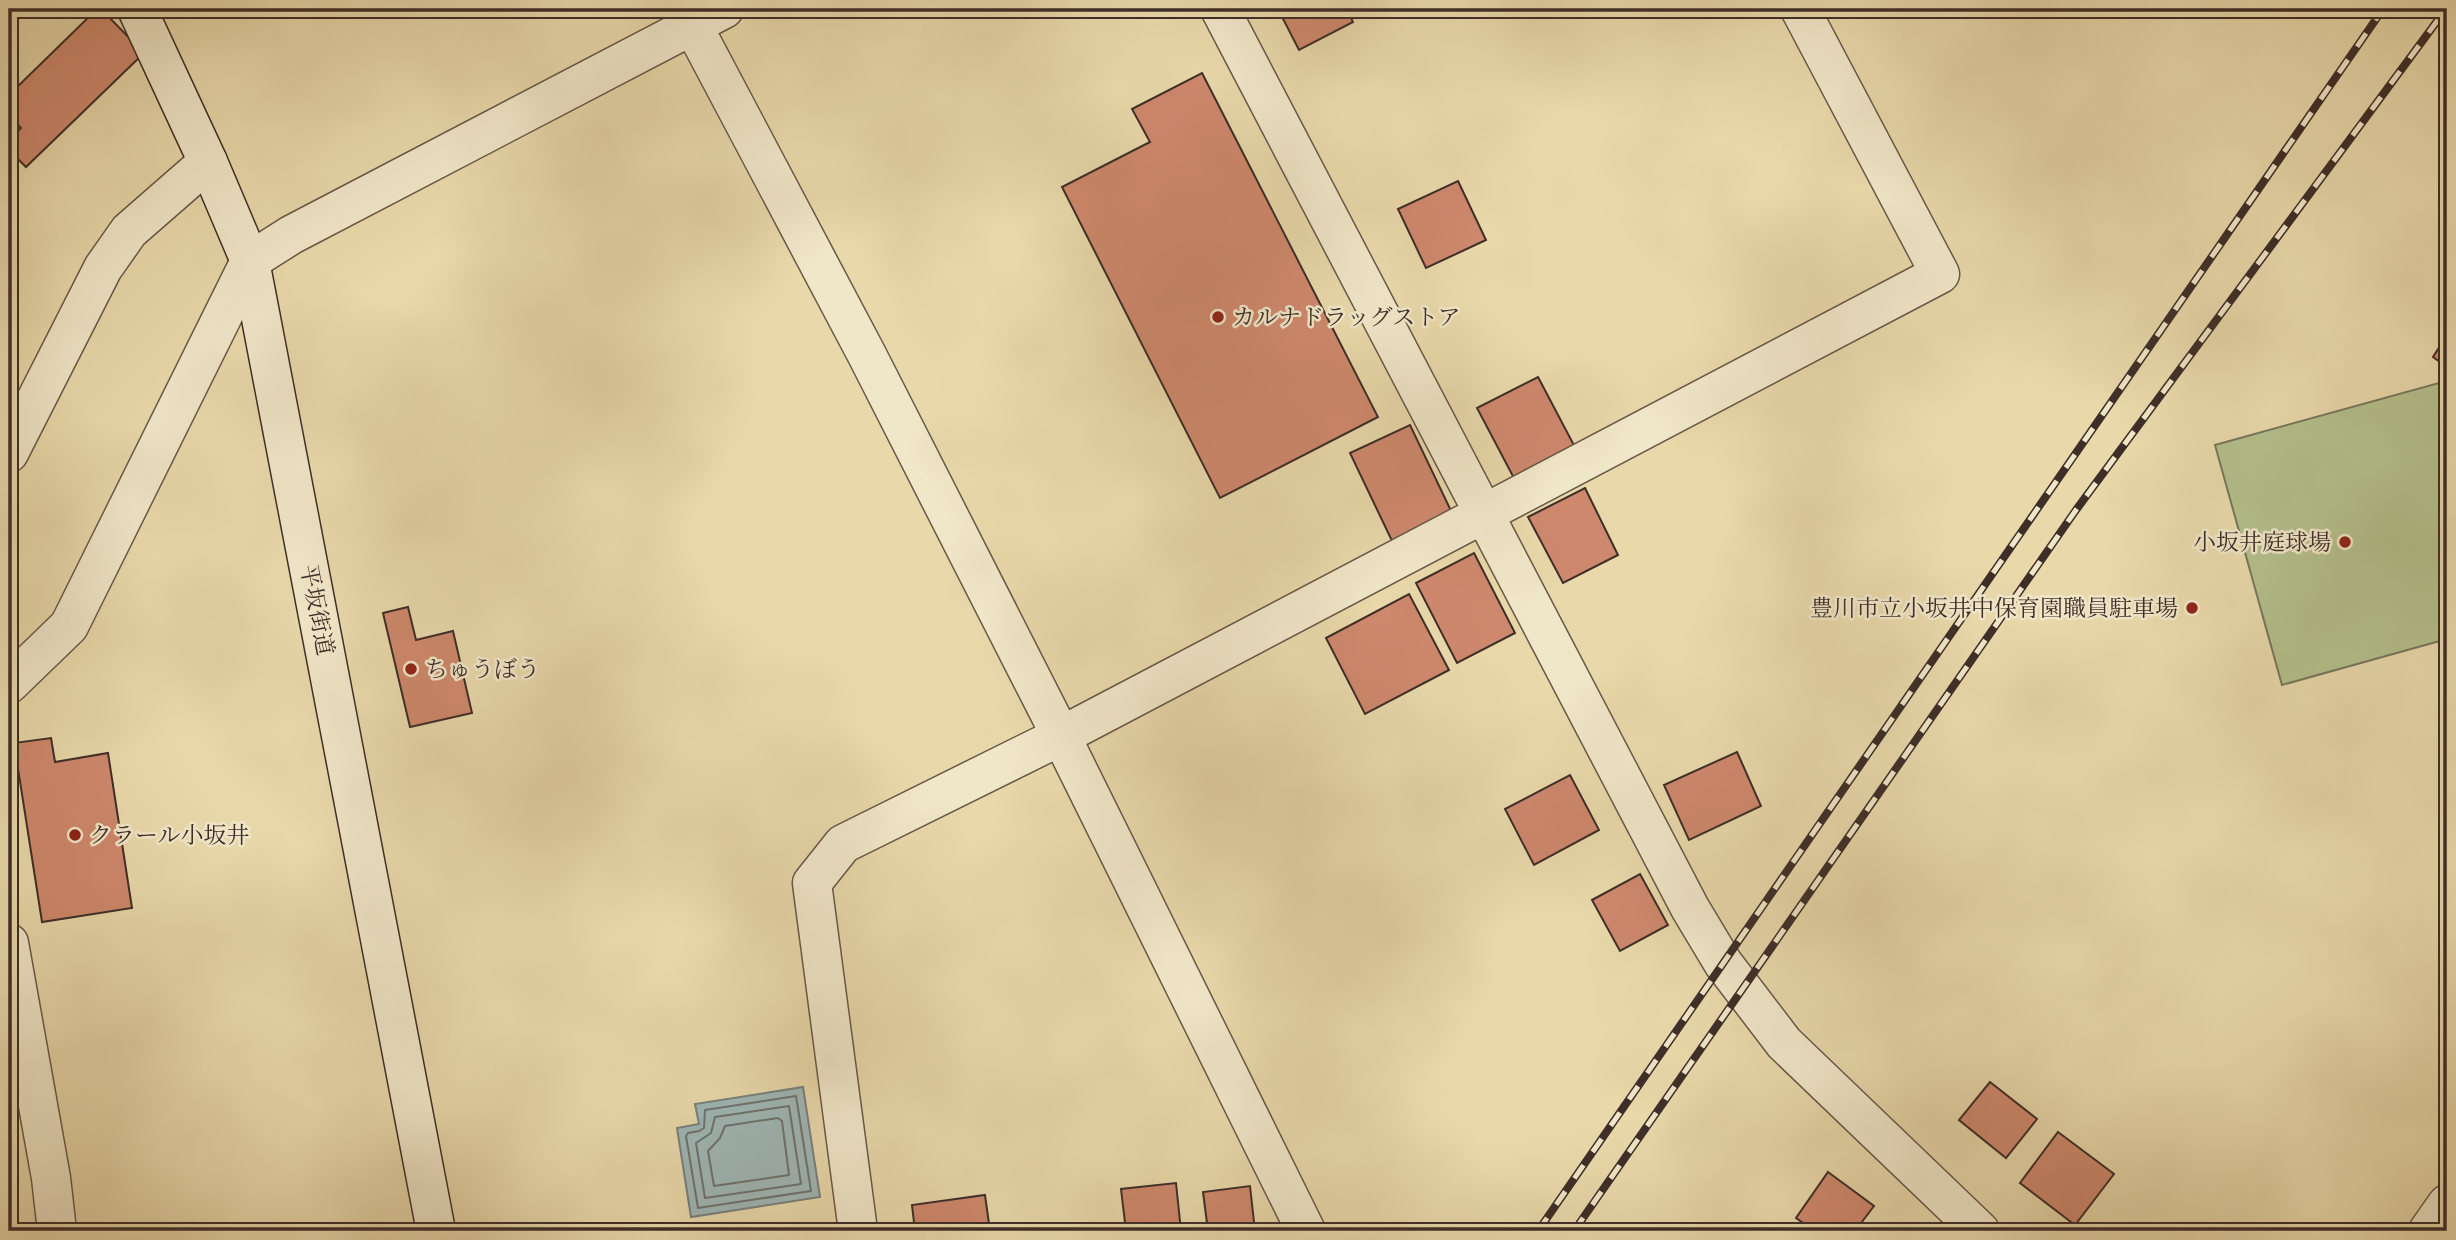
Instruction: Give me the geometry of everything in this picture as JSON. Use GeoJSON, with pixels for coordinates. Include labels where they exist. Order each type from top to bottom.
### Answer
{"type":"FeatureCollection","features":[{"type":"Feature","properties":{"kind":"street","name":"平坂街道"},"geometry":{"type":"LineString","coordinates":[[137,9],[208,162],[250,261],[436,1231]]}},
{"type":"Feature","properties":{"kind":"street"},"geometry":{"type":"LineString","coordinates":[[1220,9],[1690,908],[1723,963],[1784,1042],[1980,1231]]}},
{"type":"Feature","properties":{"kind":"street"},"geometry":{"type":"LineString","coordinates":[[858,1231],[812,883],[843,844],[1061,736],[1940,274],[1800,9]]}},
{"type":"Feature","properties":{"kind":"street"},"geometry":{"type":"LineString","coordinates":[[9,684],[69,625],[250,261],[291,235],[700,14],[867,355],[1061,736],[1306,1231]]}},
{"type":"Feature","properties":{"kind":"street"},"geometry":{"type":"LineString","coordinates":[[9,453],[103,268],[129,231],[208,162]]}},
{"type":"Feature","properties":{"kind":"street"},"geometry":{"type":"LineString","coordinates":[[9,943],[51,1178],[57,1231]]}},
{"type":"Feature","properties":{"kind":"street"},"geometry":{"type":"LineString","coordinates":[[2428,1231],[2447,1204]]}},
{"type":"Feature","properties":{"kind":"green space","name":"小坂井庭球場"},"geometry":{"type":"Polygon","coordinates":[[[2446,381],[2447,639],[2282,685],[2215,445],[2446,381]]]}},
{"type":"Feature","properties":{"kind":"water"},"geometry":{"type":"Polygon","coordinates":[[[803,1087],[820,1197],[691,1217],[677,1128],[699,1124],[695,1104],[803,1087]]]}},
{"type":"Feature","properties":{"kind":"building"},"geometry":{"type":"Polygon","coordinates":[[[97,9],[101,9],[144,53],[26,167],[9,150],[9,141],[21,128],[9,115],[9,95],[97,9]]]}},
{"type":"Feature","properties":{"kind":"building"},"geometry":{"type":"Polygon","coordinates":[[[1278,9],[1347,9],[1353,22],[1299,50],[1278,9]]]}},
{"type":"Feature","properties":{"kind":"building"},"geometry":{"type":"Polygon","coordinates":[[[1202,73],[1378,417],[1220,498],[1062,187],[1150,142],[1132,109],[1202,73]]]}},
{"type":"Feature","properties":{"kind":"building"},"geometry":{"type":"Polygon","coordinates":[[[1458,181],[1486,240],[1426,268],[1398,209],[1458,181]]]}},
{"type":"Feature","properties":{"kind":"building"},"geometry":{"type":"Polygon","coordinates":[[[2447,335],[2447,367],[2433,357],[2447,335]]]}},
{"type":"Feature","properties":{"kind":"building"},"geometry":{"type":"Polygon","coordinates":[[[1538,377],[1577,451],[1516,482],[1477,408],[1538,377]]]}},
{"type":"Feature","properties":{"kind":"building"},"geometry":{"type":"Polygon","coordinates":[[[1410,425],[1453,515],[1393,543],[1350,453],[1410,425]]]}},
{"type":"Feature","properties":{"kind":"building"},"geometry":{"type":"Polygon","coordinates":[[[1585,488],[1618,555],[1563,583],[1528,517],[1585,488]]]}},
{"type":"Feature","properties":{"kind":"building"},"geometry":{"type":"Polygon","coordinates":[[[1474,553],[1515,633],[1457,663],[1416,583],[1474,553]]]}},
{"type":"Feature","properties":{"kind":"building"},"geometry":{"type":"Polygon","coordinates":[[[1409,594],[1449,670],[1365,714],[1326,638],[1409,594]]]}},
{"type":"Feature","properties":{"kind":"building"},"geometry":{"type":"Polygon","coordinates":[[[408,607],[416,640],[453,631],[472,713],[410,727],[383,613],[408,607]]]}},
{"type":"Feature","properties":{"kind":"building","name":"クラール小坂井"},"geometry":{"type":"Polygon","coordinates":[[[51,738],[55,762],[108,753],[132,908],[42,922],[14,743],[51,738]]]}},
{"type":"Feature","properties":{"kind":"building"},"geometry":{"type":"Polygon","coordinates":[[[1737,752],[1761,806],[1689,840],[1664,785],[1737,752]]]}},
{"type":"Feature","properties":{"kind":"building"},"geometry":{"type":"Polygon","coordinates":[[[1570,775],[1599,830],[1534,865],[1505,809],[1570,775]]]}},
{"type":"Feature","properties":{"kind":"building"},"geometry":{"type":"Polygon","coordinates":[[[1640,874],[1668,925],[1620,951],[1592,900],[1640,874]]]}},
{"type":"Feature","properties":{"kind":"building"},"geometry":{"type":"Polygon","coordinates":[[[1990,1082],[2037,1119],[2006,1158],[1959,1120],[1990,1082]]]}},
{"type":"Feature","properties":{"kind":"building"},"geometry":{"type":"Polygon","coordinates":[[[2058,1132],[2114,1174],[2075,1225],[2020,1183],[2058,1132]]]}},
{"type":"Feature","properties":{"kind":"building"},"geometry":{"type":"Polygon","coordinates":[[[1828,1172],[1874,1206],[1855,1231],[1815,1231],[1796,1218],[1828,1172]]]}},
{"type":"Feature","properties":{"kind":"building"},"geometry":{"type":"Polygon","coordinates":[[[1176,1183],[1181,1231],[1126,1231],[1121,1189],[1176,1183]]]}},
{"type":"Feature","properties":{"kind":"building"},"geometry":{"type":"Polygon","coordinates":[[[1250,1186],[1255,1231],[1208,1231],[1203,1192],[1250,1186]]]}},
{"type":"Feature","properties":{"kind":"building"},"geometry":{"type":"Polygon","coordinates":[[[985,1195],[990,1231],[915,1231],[912,1205],[985,1195]]]}},
{"type":"Feature","properties":{"kind":"railway"},"geometry":{"type":"LineString","coordinates":[[1538,1231],[2383,9]]}},
{"type":"Feature","properties":{"kind":"railway"},"geometry":{"type":"LineString","coordinates":[[1574,1231],[2076,510],[2446,9]]}},
{"type":"Feature","properties":{"kind":"place","name":"カルナドラッグストア"},"geometry":{"type":"Point","coordinates":[1218,317]}},
{"type":"Feature","properties":{"kind":"place","name":"小坂井庭球場"},"geometry":{"type":"Point","coordinates":[2345,542]}},
{"type":"Feature","properties":{"kind":"place","name":"豊川市立小坂井中保育園職員駐車場"},"geometry":{"type":"Point","coordinates":[2192,608]}},
{"type":"Feature","properties":{"kind":"place","name":"ちゅうぼう"},"geometry":{"type":"Point","coordinates":[411,669]}},
{"type":"Feature","properties":{"kind":"place","name":"クラール小坂井"},"geometry":{"type":"Point","coordinates":[75,835]}}]}
